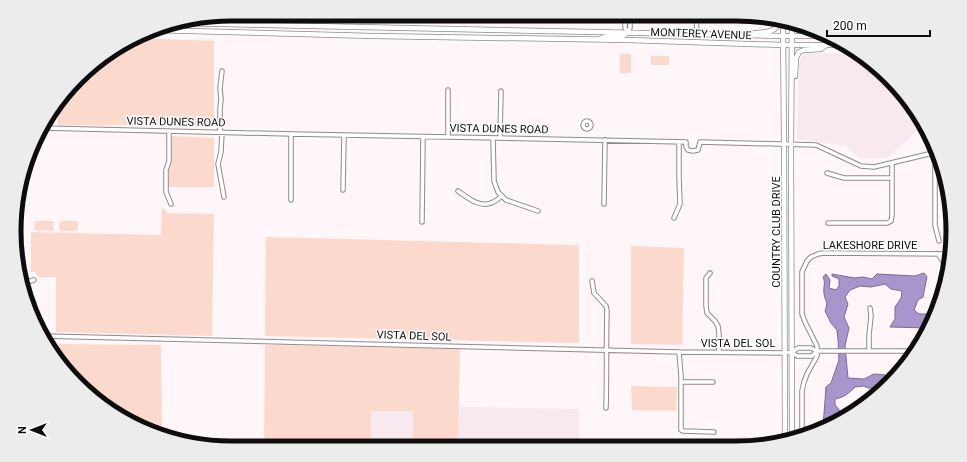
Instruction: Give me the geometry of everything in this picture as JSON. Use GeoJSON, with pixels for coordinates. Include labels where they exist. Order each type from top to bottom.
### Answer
{"type":"FeatureCollection","features":[{"type":"Feature","properties":{"kind":"main road","name":"MONTEREY AVENUE"},"geometry":{"type":"LineString","coordinates":[[200,24],[814,36]]}},
{"type":"Feature","properties":{"kind":"main road"},"geometry":{"type":"LineString","coordinates":[[741,35],[771,31],[778,25]]}},
{"type":"Feature","properties":{"kind":"main road","name":"COUNTRY CLUB DRIVE"},"geometry":{"type":"LineString","coordinates":[[783,26],[785,435]]}},
{"type":"Feature","properties":{"kind":"main road"},"geometry":{"type":"LineString","coordinates":[[364,36],[372,29],[394,28]]}},
{"type":"Feature","properties":{"kind":"main road","name":"COUNTRY CLUB DRIVE"},"geometry":{"type":"LineString","coordinates":[[792,29],[792,433]]}},
{"type":"Feature","properties":{"kind":"main road","name":"MONTEREY AVENUE"},"geometry":{"type":"LineString","coordinates":[[168,30],[792,46],[833,45]]}},
{"type":"Feature","properties":{"kind":"main road"},"geometry":{"type":"LineString","coordinates":[[597,40],[607,36],[622,37],[628,32]]}},
{"type":"Feature","properties":{"kind":"main road"},"geometry":{"type":"LineString","coordinates":[[792,85],[795,79],[796,58],[799,52],[804,50],[820,49],[826,45]]}},
{"type":"Feature","properties":{"kind":"street"},"geometry":{"type":"LineString","coordinates":[[626,21],[625,28],[628,32]]}},
{"type":"Feature","properties":{"kind":"street"},"geometry":{"type":"LineString","coordinates":[[696,21],[697,34]]}},
{"type":"Feature","properties":{"kind":"street"},"geometry":{"type":"LineString","coordinates":[[222,71],[220,88],[221,152],[218,164],[224,197]]}},
{"type":"Feature","properties":{"kind":"street"},"geometry":{"type":"LineString","coordinates":[[448,90],[448,137]]}},
{"type":"Feature","properties":{"kind":"street"},"geometry":{"type":"LineString","coordinates":[[500,138],[501,91]]}},
{"type":"Feature","properties":{"kind":"street","name":"VISTA DUNES ROAD"},"geometry":{"type":"LineString","coordinates":[[48,128],[679,142]]}},
{"type":"Feature","properties":{"kind":"street"},"geometry":{"type":"LineString","coordinates":[[586,130],[586,140]]}},
{"type":"Feature","properties":{"kind":"street"},"geometry":{"type":"LineString","coordinates":[[169,131],[166,192],[170,204]]}},
{"type":"Feature","properties":{"kind":"street"},"geometry":{"type":"LineString","coordinates":[[291,134],[291,200]]}},
{"type":"Feature","properties":{"kind":"street"},"geometry":{"type":"LineString","coordinates":[[344,135],[344,190]]}},
{"type":"Feature","properties":{"kind":"street"},"geometry":{"type":"LineString","coordinates":[[422,222],[423,137]]}},
{"type":"Feature","properties":{"kind":"street"},"geometry":{"type":"LineString","coordinates":[[493,138],[494,181],[498,192],[506,200],[538,211]]}},
{"type":"Feature","properties":{"kind":"street"},"geometry":{"type":"LineString","coordinates":[[604,204],[605,140]]}},
{"type":"Feature","properties":{"kind":"street"},"geometry":{"type":"LineString","coordinates":[[674,218],[680,204],[679,142],[686,142],[686,147],[688,150],[693,151],[698,150],[700,142],[816,145],[862,166],[874,167],[931,154]]}},
{"type":"Feature","properties":{"kind":"street"},"geometry":{"type":"LineString","coordinates":[[828,223],[887,223],[891,221],[892,163]]}},
{"type":"Feature","properties":{"kind":"street"},"geometry":{"type":"LineString","coordinates":[[935,164],[935,225],[939,241]]}},
{"type":"Feature","properties":{"kind":"street"},"geometry":{"type":"LineString","coordinates":[[827,173],[844,178],[892,178]]}},
{"type":"Feature","properties":{"kind":"street"},"geometry":{"type":"LineString","coordinates":[[458,191],[471,200],[481,204],[490,204],[502,196]]}},
{"type":"Feature","properties":{"kind":"street","name":"LAKESHORE DRIVE"},"geometry":{"type":"LineString","coordinates":[[817,351],[802,314],[802,272],[807,261],[811,257],[824,253],[945,254]]}},
{"type":"Feature","properties":{"kind":"street"},"geometry":{"type":"LineString","coordinates":[[938,254],[943,262]]}},
{"type":"Feature","properties":{"kind":"street"},"geometry":{"type":"LineString","coordinates":[[710,273],[706,278],[706,306],[707,312],[718,326],[719,352]]}},
{"type":"Feature","properties":{"kind":"street"},"geometry":{"type":"LineString","coordinates":[[27,282],[34,280]]}},
{"type":"Feature","properties":{"kind":"street"},"geometry":{"type":"LineString","coordinates":[[592,281],[594,293],[606,306],[607,311],[606,408]]}},
{"type":"Feature","properties":{"kind":"street"},"geometry":{"type":"LineString","coordinates":[[869,351],[870,308]]}},
{"type":"Feature","properties":{"kind":"street","name":"VISTA DEL SOL"},"geometry":{"type":"LineString","coordinates":[[49,336],[679,352],[785,353],[792,352],[798,348],[811,348],[817,351]]}},
{"type":"Feature","properties":{"kind":"street"},"geometry":{"type":"LineString","coordinates":[[792,352],[797,356],[812,356],[817,351],[906,351]]}},
{"type":"Feature","properties":{"kind":"street"},"geometry":{"type":"LineString","coordinates":[[802,431],[802,391],[807,374],[817,356],[817,351]]}},
{"type":"Feature","properties":{"kind":"street"},"geometry":{"type":"LineString","coordinates":[[679,352],[681,382],[681,430],[683,432],[714,432]]}},
{"type":"Feature","properties":{"kind":"street"},"geometry":{"type":"LineString","coordinates":[[681,382],[712,382]]}},
{"type":"Feature","properties":{"kind":"shaded area"},"geometry":{"type":"Polygon","coordinates":[[[148,38],[214,41],[214,126],[58,125],[58,111],[64,103],[103,64],[126,49],[148,38]]]}},
{"type":"Feature","properties":{"kind":"shaded area"},"geometry":{"type":"Polygon","coordinates":[[[809,53],[849,54],[853,56],[874,73],[894,93],[911,114],[919,129],[888,158],[859,158],[846,146],[797,139],[799,62],[803,55],[809,53]]]}},
{"type":"Feature","properties":{"kind":"shaded area"},"geometry":{"type":"Polygon","coordinates":[[[620,54],[631,54],[631,73],[620,73],[620,54]]]}},
{"type":"Feature","properties":{"kind":"shaded area"},"geometry":{"type":"Polygon","coordinates":[[[651,56],[669,56],[669,65],[651,65],[651,56]]]}},
{"type":"Feature","properties":{"kind":"shaded area"},"geometry":{"type":"Polygon","coordinates":[[[172,136],[214,138],[214,187],[168,187],[169,167],[172,159],[172,136]]]}},
{"type":"Feature","properties":{"kind":"shaded area"},"geometry":{"type":"Polygon","coordinates":[[[162,207],[168,213],[214,214],[212,336],[56,332],[56,277],[39,277],[35,272],[31,272],[31,232],[161,235],[162,207]]]}},
{"type":"Feature","properties":{"kind":"shaded area"},"geometry":{"type":"Polygon","coordinates":[[[35,221],[54,221],[53,231],[34,230],[35,221]]]}},
{"type":"Feature","properties":{"kind":"shaded area"},"geometry":{"type":"Polygon","coordinates":[[[62,221],[77,221],[78,229],[76,231],[61,231],[59,229],[59,223],[62,221]]]}},
{"type":"Feature","properties":{"kind":"shaded area"},"geometry":{"type":"Polygon","coordinates":[[[266,237],[579,245],[579,343],[265,336],[266,237]]]}},
{"type":"Feature","properties":{"kind":"shaded area"},"geometry":{"type":"Polygon","coordinates":[[[631,246],[684,248],[682,345],[631,344],[631,246]]]}},
{"type":"Feature","properties":{"kind":"shaded area"},"geometry":{"type":"Polygon","coordinates":[[[924,273],[927,277],[923,297],[918,300],[914,310],[919,314],[927,314],[928,315],[922,328],[890,327],[895,319],[895,307],[901,298],[902,291],[891,289],[885,284],[871,287],[860,286],[850,290],[845,297],[848,304],[844,317],[849,328],[845,346],[848,378],[864,379],[874,374],[888,375],[875,388],[868,388],[864,386],[855,387],[842,397],[835,399],[835,405],[842,413],[823,422],[826,387],[831,383],[839,360],[837,330],[831,323],[825,311],[827,303],[824,296],[823,277],[826,274],[830,280],[829,288],[836,290],[839,286],[839,279],[832,276],[832,274],[854,278],[863,277],[872,279],[877,274],[915,276],[924,273]]]}},
{"type":"Feature","properties":{"kind":"shaded area"},"geometry":{"type":"Polygon","coordinates":[[[56,344],[161,345],[162,430],[126,413],[103,398],[73,369],[56,348],[56,344]]]}},
{"type":"Feature","properties":{"kind":"shaded area"},"geometry":{"type":"Polygon","coordinates":[[[265,345],[460,349],[458,441],[413,441],[413,411],[371,411],[371,441],[264,441],[265,345]]]}},
{"type":"Feature","properties":{"kind":"shaded area"},"geometry":{"type":"Polygon","coordinates":[[[631,386],[677,387],[676,411],[632,410],[631,386]]]}},
{"type":"Feature","properties":{"kind":"shaded area"},"geometry":{"type":"Polygon","coordinates":[[[459,407],[579,409],[579,441],[458,441],[459,407]]]}},
{"type":"Feature","properties":{"kind":"shaded area"},"geometry":{"type":"Polygon","coordinates":[[[371,411],[413,411],[413,441],[371,441],[371,411]]]}},
{"type":"Feature","properties":{"kind":"shaded area"},"geometry":{"type":"Polygon","coordinates":[[[778,436],[750,441],[736,441],[736,437],[778,436]]]}}]}
